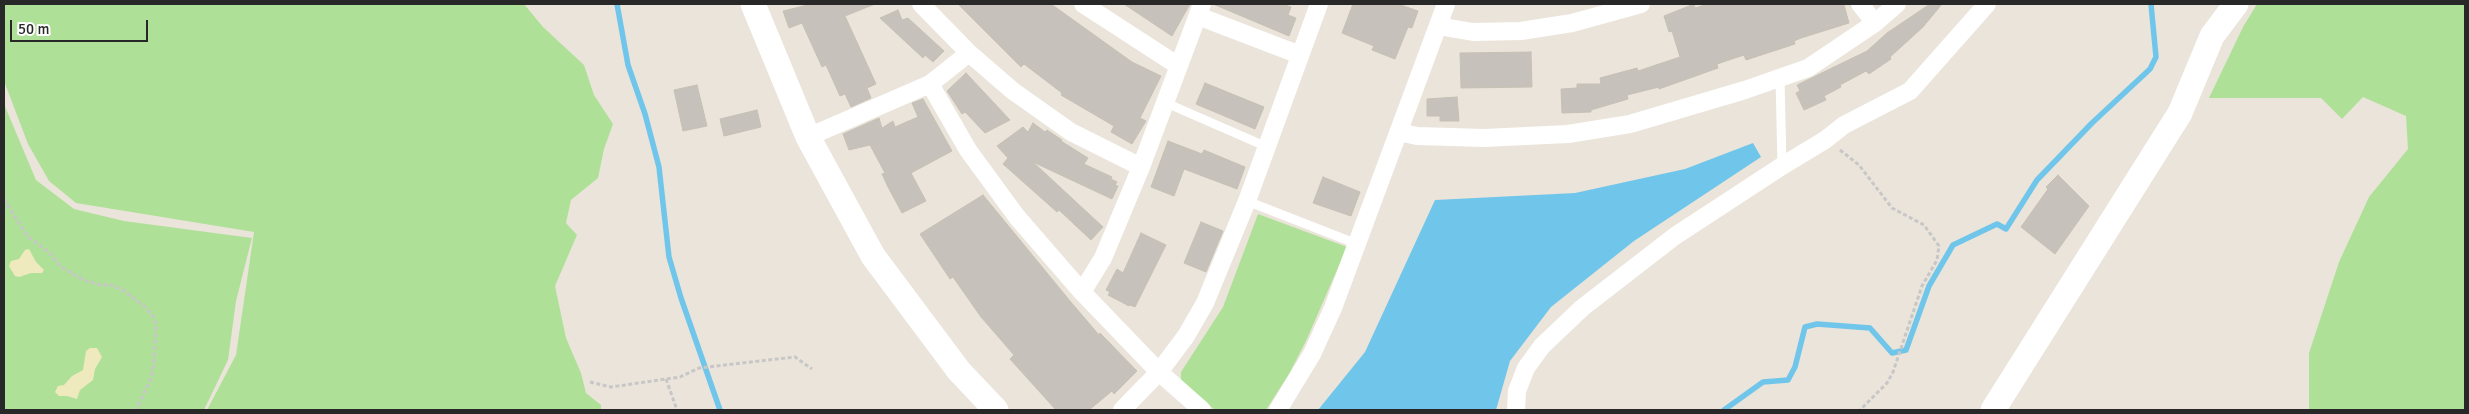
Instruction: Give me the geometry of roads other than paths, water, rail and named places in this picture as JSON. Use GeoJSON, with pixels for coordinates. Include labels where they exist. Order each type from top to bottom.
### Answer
{"type":"FeatureCollection","features":[{"type":"Feature","properties":{"kind":"street"},"geometry":{"type":"LineString","coordinates":[[753,4],[808,137],[873,256],[959,371],[996,410]]}},
{"type":"Feature","properties":{"kind":"street"},"geometry":{"type":"LineString","coordinates":[[922,4],[969,53],[1013,91],[1071,132],[1141,167]]}},
{"type":"Feature","properties":{"kind":"street"},"geometry":{"type":"LineString","coordinates":[[1083,4],[1177,65]]}},
{"type":"Feature","properties":{"kind":"street"},"geometry":{"type":"LineString","coordinates":[[1122,410],[1159,372],[1186,336],[1205,302],[1247,201],[1320,4]]}},
{"type":"Feature","properties":{"kind":"street"},"geometry":{"type":"LineString","coordinates":[[1278,410],[1312,354],[1334,308],[1446,4]]}},
{"type":"Feature","properties":{"kind":"street"},"geometry":{"type":"LineString","coordinates":[[1438,26],[1473,32],[1521,31],[1572,23],[1641,4]]}},
{"type":"Feature","properties":{"kind":"street"},"geometry":{"type":"LineString","coordinates":[[1860,4],[1876,23]]}},
{"type":"Feature","properties":{"kind":"street"},"geometry":{"type":"LineString","coordinates":[[1399,132],[1416,136],[1484,138],[1568,134],[1630,124],[1808,68],[1876,23],[1897,4]]}},
{"type":"Feature","properties":{"kind":"street"},"geometry":{"type":"LineString","coordinates":[[1516,410],[1517,391],[1526,368],[1542,346],[1582,308],[1675,236],[1825,140],[1844,125],[1910,91],[1988,4]]}},
{"type":"Feature","properties":{"kind":"street"},"geometry":{"type":"LineString","coordinates":[[1993,410],[2180,113],[2212,36],[2236,4]]}},
{"type":"Feature","properties":{"kind":"street"},"geometry":{"type":"LineString","coordinates":[[1082,292],[1103,258],[1141,167],[1177,65],[1200,10],[1300,55]]}},
{"type":"Feature","properties":{"kind":"street"},"geometry":{"type":"LineString","coordinates":[[808,137],[930,84],[969,53]]}},
{"type":"Feature","properties":{"kind":"street"},"geometry":{"type":"LineString","coordinates":[[930,84],[968,150],[1012,210],[1082,292],[1159,372],[1202,410]]}},
{"type":"Feature","properties":{"kind":"lane"},"geometry":{"type":"LineString","coordinates":[[1780,78],[1782,166]]}},
{"type":"Feature","properties":{"kind":"lane"},"geometry":{"type":"LineString","coordinates":[[1164,102],[1267,147]]}},
{"type":"Feature","properties":{"kind":"lane"},"geometry":{"type":"LineString","coordinates":[[1247,201],[1357,244]]}},
{"type":"Feature","properties":{"kind":"water"},"geometry":{"type":"Polygon","coordinates":[[[1753,143],[1761,157],[1634,241],[1551,307],[1510,361],[1496,410],[1318,410],[1365,352],[1435,200],[1575,193],[1685,169],[1753,143]]]}},
{"type":"Feature","properties":{"kind":"waterway"},"geometry":{"type":"LineString","coordinates":[[617,4],[628,65],[645,114],[659,167],[669,257],[681,298],[720,410]]}},
{"type":"Feature","properties":{"kind":"waterway"},"geometry":{"type":"LineString","coordinates":[[1724,410],[1763,382],[1788,380],[1795,367],[1805,327],[1817,324],[1870,328],[1892,353],[1906,350],[1929,286],[1953,245],[1997,224],[2006,229],[2037,180],[2092,123],[2150,69],[2156,57],[2151,4]]}}]}
